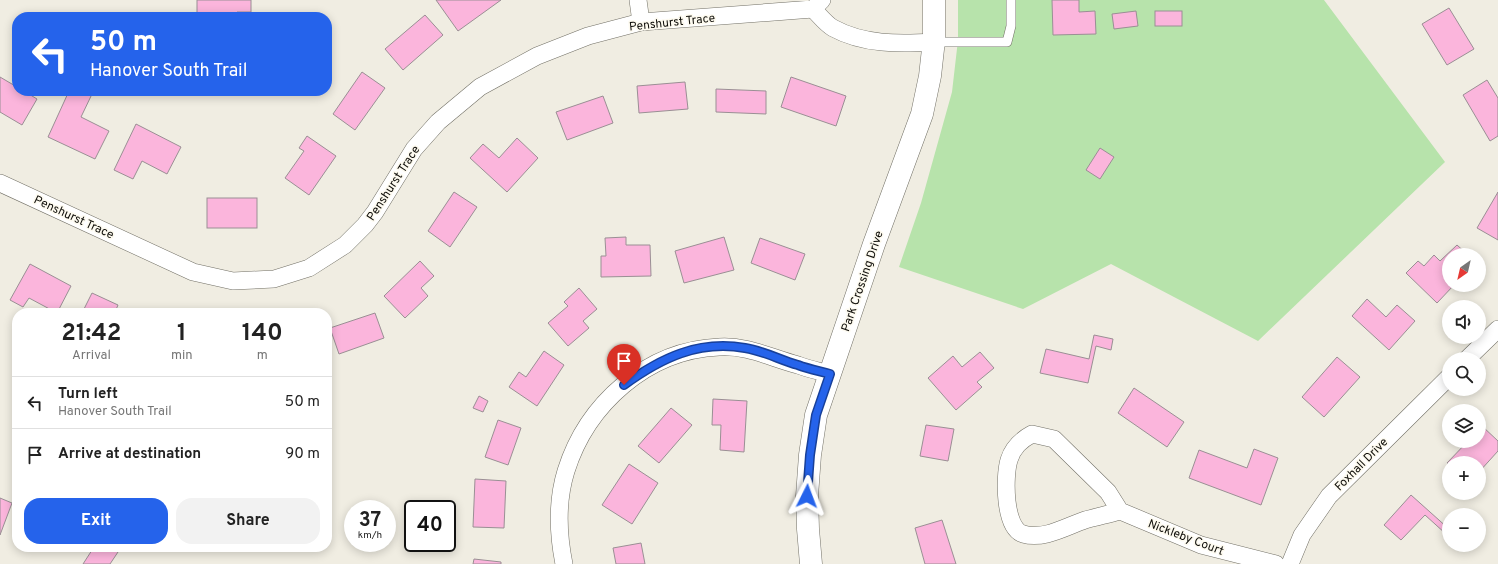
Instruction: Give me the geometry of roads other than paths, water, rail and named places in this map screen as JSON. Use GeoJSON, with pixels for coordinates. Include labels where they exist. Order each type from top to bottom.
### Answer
{"type":"FeatureCollection","features":[{"type":"Feature","properties":{"kind":"street"},"geometry":{"type":"LineString","coordinates":[[638,0],[641,22]]}},
{"type":"Feature","properties":{"kind":"street","name":"Park Crossing Drive"},"geometry":{"type":"LineString","coordinates":[[811,564],[808,529],[810,455],[816,415],[874,244],[916,136],[930,76],[934,42],[934,0]]}},
{"type":"Feature","properties":{"kind":"street","name":"Penshurst Trace"},"geometry":{"type":"LineString","coordinates":[[0,183],[193,272],[233,281],[274,279],[309,268],[345,245],[365,225],[375,212],[414,149],[451,109],[480,87],[537,56],[588,36],[641,22],[817,5],[832,28],[860,39],[902,44],[934,42]]}},
{"type":"Feature","properties":{"kind":"street"},"geometry":{"type":"LineString","coordinates":[[1474,352],[1498,329]]}},
{"type":"Feature","properties":{"kind":"street"},"geometry":{"type":"LineString","coordinates":[[564,564],[561,550],[560,503],[566,472],[576,445],[590,421],[608,399],[647,368],[682,352],[720,346],[746,348],[830,374]]}},
{"type":"Feature","properties":{"kind":"street","name":"Foxhall Drive"},"geometry":{"type":"LineString","coordinates":[[1290,564],[1302,535],[1329,496],[1442,384]]}},
{"type":"Feature","properties":{"kind":"street"},"geometry":{"type":"LineString","coordinates":[[1032,434],[1054,439],[1108,492],[1120,511],[1085,520],[1058,531],[1035,536],[1021,533],[1010,520],[1006,492],[1009,460],[1019,442],[1032,434]]}},
{"type":"Feature","properties":{"kind":"street","name":"Nickleby Court"},"geometry":{"type":"LineString","coordinates":[[1120,511],[1201,545],[1276,564]]}},
{"type":"Feature","properties":{"kind":"lane"},"geometry":{"type":"LineString","coordinates":[[934,42],[1007,42],[1011,26],[1011,0]]}}]}
